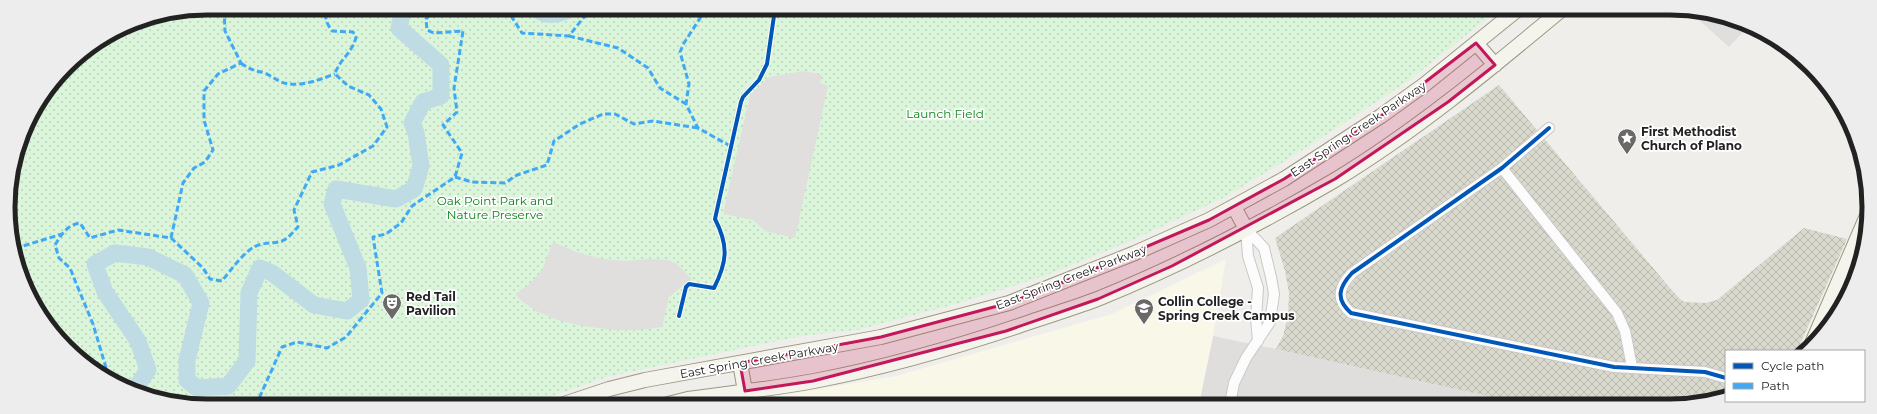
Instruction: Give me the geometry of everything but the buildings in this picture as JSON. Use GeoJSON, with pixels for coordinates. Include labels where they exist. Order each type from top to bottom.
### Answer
{"type":"FeatureCollection","features":[{"type":"Feature","properties":{"kind":"main road","name":"East Spring Creek Parkway"},"geometry":{"type":"LineString","coordinates":[[579,399],[609,389],[645,380],[881,337],[1009,303],[1135,253],[1209,220],[1284,179],[1381,116],[1424,85],[1511,15]]}},
{"type":"Feature","properties":{"kind":"main road"},"geometry":{"type":"LineString","coordinates":[[688,399],[813,381],[951,348],[1006,331],[1098,299],[1172,266],[1246,229],[1335,180],[1448,102],[1556,15]]}},
{"type":"Feature","properties":{"kind":"main road"},"geometry":{"type":"LineString","coordinates":[[1476,44],[1495,65]]}},
{"type":"Feature","properties":{"kind":"main road"},"geometry":{"type":"LineString","coordinates":[[1234,207],[1246,229]]}},
{"type":"Feature","properties":{"kind":"main road"},"geometry":{"type":"LineString","coordinates":[[1818,328],[1860,232]]}},
{"type":"Feature","properties":{"kind":"main road"},"geometry":{"type":"LineString","coordinates":[[740,363],[745,391]]}},
{"type":"Feature","properties":{"kind":"street"},"geometry":{"type":"LineString","coordinates":[[1549,128],[1502,168],[1352,272],[1343,282],[1340,295],[1344,306],[1351,313],[1614,368],[1632,367],[1705,372],[1725,378]]}},
{"type":"Feature","properties":{"kind":"street"},"geometry":{"type":"LineString","coordinates":[[1502,168],[1616,313],[1625,331],[1632,367]]}},
{"type":"Feature","properties":{"kind":"street"},"geometry":{"type":"LineString","coordinates":[[1246,229],[1248,256],[1258,288],[1256,319],[1258,341]]}},
{"type":"Feature","properties":{"kind":"street"},"geometry":{"type":"LineString","coordinates":[[1231,399],[1234,383],[1246,358],[1270,322],[1274,294],[1264,248],[1246,229]]}},
{"type":"Feature","properties":{"kind":"highlighted area"},"geometry":{"type":"Polygon","coordinates":[[[1476,43],[1495,65],[1448,102],[1335,179],[1172,266],[1098,299],[1006,331],[813,381],[745,391],[740,363],[881,337],[1009,303],[1061,283],[1209,220],[1284,179],[1381,116],[1476,43]]]}},
{"type":"Feature","properties":{"kind":"shaded area"},"geometry":{"type":"Polygon","coordinates":[[[1696,17],[1732,25],[1744,31],[1729,47],[1696,17]]]}},
{"type":"Feature","properties":{"kind":"shaded area"},"geometry":{"type":"Polygon","coordinates":[[[804,71],[822,75],[820,83],[828,86],[795,238],[765,231],[753,220],[723,214],[750,95],[769,77],[804,71]]]}},
{"type":"Feature","properties":{"kind":"shaded area"},"geometry":{"type":"Polygon","coordinates":[[[1499,85],[1670,288],[1680,299],[1685,302],[1705,303],[1717,300],[1804,228],[1847,239],[1797,350],[1725,350],[1725,391],[1683,399],[1501,399],[1276,349],[1283,336],[1288,315],[1289,293],[1285,271],[1275,238],[1499,85]]]}},
{"type":"Feature","properties":{"kind":"shaded area"},"geometry":{"type":"Polygon","coordinates":[[[553,242],[576,252],[602,259],[627,261],[647,259],[668,260],[677,264],[692,279],[669,297],[662,327],[640,330],[613,330],[583,326],[557,320],[536,311],[515,294],[531,283],[542,270],[553,242]]]}},
{"type":"Feature","properties":{"kind":"shaded area","name":"Collin College - Spring Creek Campus"},"geometry":{"type":"Polygon","coordinates":[[[1226,259],[1213,336],[1200,399],[760,399],[896,376],[1112,314],[1226,259]]]}},
{"type":"Feature","properties":{"kind":"shaded area"},"geometry":{"type":"Polygon","coordinates":[[[1213,336],[1501,399],[1200,399],[1213,336]]]}},
{"type":"Feature","properties":{"kind":"green space","name":"Oak Point Park and Nature Preserve"},"geometry":{"type":"Polygon","coordinates":[[[194,15],[1492,15],[1408,81],[1309,146],[1225,197],[1135,239],[1045,276],[956,304],[857,330],[801,336],[606,377],[545,399],[194,399],[145,389],[100,367],[80,351],[71,343],[47,314],[35,292],[25,269],[15,220],[15,194],[25,145],[47,100],[71,71],[100,47],[145,25],[194,15]]]}},
{"type":"Feature","properties":{"kind":"waterway"},"geometry":{"type":"LineString","coordinates":[[137,386],[148,370],[138,341],[105,292],[95,264],[115,253],[148,257],[185,275],[201,303],[187,360],[187,380],[197,388],[228,386],[247,361],[249,293],[260,268],[272,273],[314,305],[347,311],[361,300],[358,268],[332,204],[336,189],[396,199],[414,189],[421,166],[416,133],[412,123],[423,102],[441,96],[441,65],[399,28],[402,15]]}},
{"type":"Feature","properties":{"kind":"marked path"},"geometry":{"type":"LineString","coordinates":[[171,238],[183,183],[194,168],[205,162],[213,150],[204,120],[204,91],[218,74],[241,63],[225,31],[224,15]]}},
{"type":"Feature","properties":{"kind":"marked path"},"geometry":{"type":"LineString","coordinates":[[107,371],[93,324],[70,268],[59,258],[55,245],[68,228],[80,223],[90,238],[118,230],[171,238],[203,268],[210,279],[222,281],[237,262],[254,247],[261,244],[284,240],[298,227],[294,210],[312,172],[339,165],[373,146],[387,127],[381,109],[369,95],[348,86],[335,74],[352,47],[356,37],[353,32],[332,31],[326,20],[326,15]]}},
{"type":"Feature","properties":{"kind":"marked path"},"geometry":{"type":"LineString","coordinates":[[259,399],[282,347],[297,342],[327,348],[346,337],[382,293],[373,237],[386,234],[401,223],[412,206],[455,177],[462,153],[443,125],[457,112],[454,88],[463,31],[434,33],[427,30],[426,19],[430,15]]}},
{"type":"Feature","properties":{"kind":"marked path"},"geometry":{"type":"LineString","coordinates":[[510,15],[522,33],[569,36],[586,15]]}},
{"type":"Feature","properties":{"kind":"marked path"},"geometry":{"type":"LineString","coordinates":[[702,15],[680,52],[689,84],[686,104],[698,128],[732,147]]}},
{"type":"Feature","properties":{"kind":"marked path"},"geometry":{"type":"LineString","coordinates":[[569,36],[618,48],[648,68],[660,88],[686,104]]}},
{"type":"Feature","properties":{"kind":"marked path"},"geometry":{"type":"LineString","coordinates":[[241,63],[267,74],[281,82],[291,84],[310,82],[335,74]]}},
{"type":"Feature","properties":{"kind":"marked path"},"geometry":{"type":"LineString","coordinates":[[455,177],[472,182],[505,183],[517,175],[547,165],[554,141],[580,124],[603,114],[615,114],[634,124],[653,121],[698,128]]}},
{"type":"Feature","properties":{"kind":"marked path"},"geometry":{"type":"LineString","coordinates":[[19,245],[23,246],[62,234]]}},
{"type":"Feature","properties":{"kind":"cycle path"},"geometry":{"type":"LineString","coordinates":[[679,316],[686,287],[689,284],[714,288],[722,270],[725,254],[723,238],[715,219],[741,102],[743,97],[759,80],[767,64],[774,15]]}},
{"type":"Feature","properties":{"kind":"cycle path"},"geometry":{"type":"LineString","coordinates":[[1549,128],[1502,168],[1352,273],[1344,283],[1341,293],[1341,298],[1346,308],[1351,313],[1614,367],[1705,372],[1725,378]]}},
{"type":"Feature","properties":{"kind":"place","name":"First Methodist Church of Plano"},"geometry":{"type":"Point","coordinates":[1627,155]}},
{"type":"Feature","properties":{"kind":"place","name":"Red Tail Pavilion"},"geometry":{"type":"Point","coordinates":[392,320]}},
{"type":"Feature","properties":{"kind":"place","name":"Collin College - Spring Creek Campus"},"geometry":{"type":"Point","coordinates":[1144,325]}},
{"type":"Feature","properties":{"kind":"park label","name":"Launch Field"},"geometry":{"type":"Point","coordinates":[945,113]}}]}
